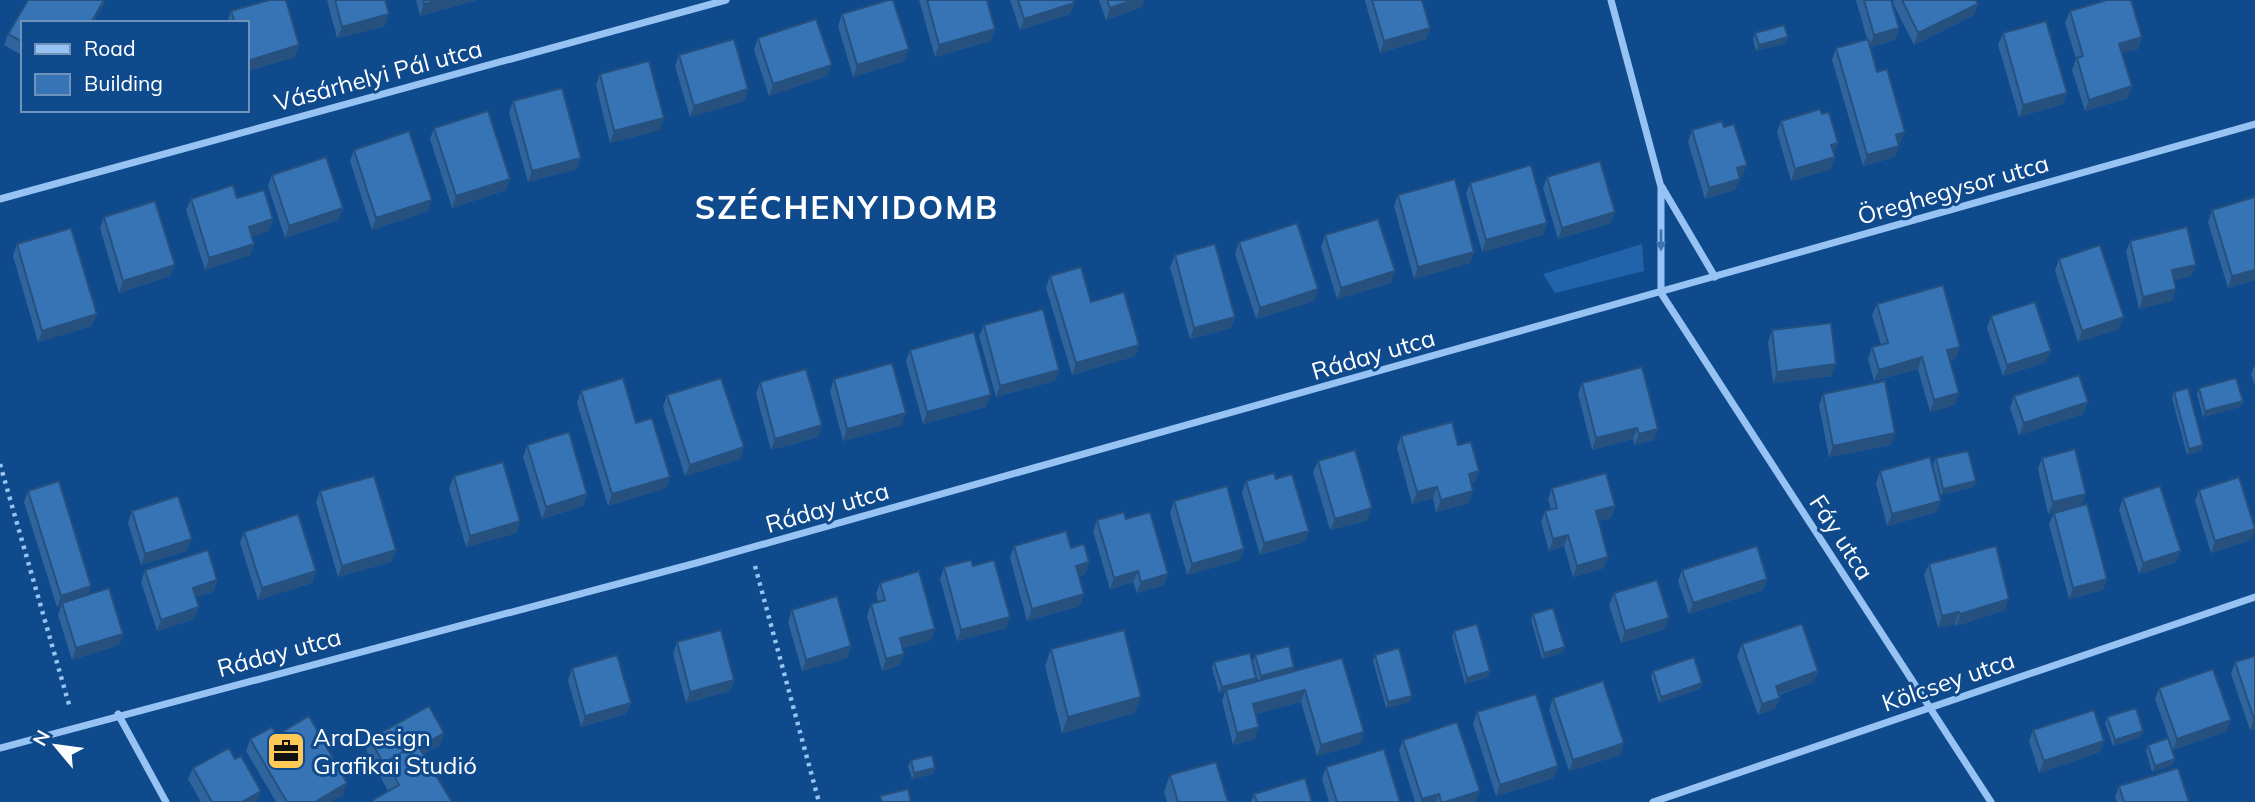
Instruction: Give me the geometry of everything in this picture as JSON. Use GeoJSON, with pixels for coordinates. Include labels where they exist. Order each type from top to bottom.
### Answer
{"type":"FeatureCollection","features":[{"type":"Feature","properties":{"kind":"street","name":"Vásárhelyi Pál utca"},"geometry":{"type":"LineString","coordinates":[[0,199],[726,0]]}},
{"type":"Feature","properties":{"kind":"street"},"geometry":{"type":"LineString","coordinates":[[1611,0],[1661,187],[1661,293]]}},
{"type":"Feature","properties":{"kind":"street","name":"Öreghegysor utca"},"geometry":{"type":"LineString","coordinates":[[1661,293],[2255,124]]}},
{"type":"Feature","properties":{"kind":"street"},"geometry":{"type":"LineString","coordinates":[[1661,187],[1716,276]]}},
{"type":"Feature","properties":{"kind":"street","name":"Ráday utca"},"geometry":{"type":"LineString","coordinates":[[0,748],[118,714],[751,548],[1661,293]]}},
{"type":"Feature","properties":{"kind":"street","name":"Fáy utca"},"geometry":{"type":"LineString","coordinates":[[1661,293],[1991,802]]}},
{"type":"Feature","properties":{"kind":"street","name":"Kölcsey utca"},"geometry":{"type":"LineString","coordinates":[[1653,802],[2255,597]]}},
{"type":"Feature","properties":{"kind":"street"},"geometry":{"type":"LineString","coordinates":[[118,714],[166,802]]}},
{"type":"Feature","properties":{"kind":"path"},"geometry":{"type":"LineString","coordinates":[[0,464],[75,726]]}},
{"type":"Feature","properties":{"kind":"path"},"geometry":{"type":"LineString","coordinates":[[751,548],[819,802]]}},
{"type":"Feature","properties":{"kind":"shaded area"},"geometry":{"type":"Polygon","coordinates":[[[1642,244],[1644,271],[1555,293],[1543,274],[1642,244]]]}},
{"type":"Feature","properties":{"kind":"building"},"geometry":{"type":"Polygon","coordinates":[[[28,0],[104,0],[92,21],[21,21],[21,41],[8,34],[28,0]]]}},
{"type":"Feature","properties":{"kind":"building"},"geometry":{"type":"Polygon","coordinates":[[[269,0],[286,0],[299,45],[248,61],[248,21],[234,21],[231,11],[269,0]]]}},
{"type":"Feature","properties":{"kind":"building"},"geometry":{"type":"Polygon","coordinates":[[[335,0],[385,0],[389,14],[342,27],[335,0]]]}},
{"type":"Feature","properties":{"kind":"building"},"geometry":{"type":"Polygon","coordinates":[[[423,0],[439,0],[424,4],[423,0]]]}},
{"type":"Feature","properties":{"kind":"building"},"geometry":{"type":"Polygon","coordinates":[[[893,0],[909,49],[857,65],[842,14],[893,0]]]}},
{"type":"Feature","properties":{"kind":"building"},"geometry":{"type":"Polygon","coordinates":[[[927,0],[987,0],[995,29],[939,45],[927,0]]]}},
{"type":"Feature","properties":{"kind":"building"},"geometry":{"type":"Polygon","coordinates":[[[1018,0],[1073,0],[1074,3],[1024,19],[1018,0]]]}},
{"type":"Feature","properties":{"kind":"building"},"geometry":{"type":"Polygon","coordinates":[[[1107,0],[1133,0],[1110,8],[1107,0]]]}},
{"type":"Feature","properties":{"kind":"building"},"geometry":{"type":"Polygon","coordinates":[[[1372,0],[1422,0],[1430,28],[1384,41],[1372,0]]]}},
{"type":"Feature","properties":{"kind":"building"},"geometry":{"type":"Polygon","coordinates":[[[1864,0],[1891,0],[1899,28],[1874,35],[1864,0]]]}},
{"type":"Feature","properties":{"kind":"building"},"geometry":{"type":"Polygon","coordinates":[[[1902,0],[1976,0],[1978,4],[1918,33],[1902,0]]]}},
{"type":"Feature","properties":{"kind":"building"},"geometry":{"type":"Polygon","coordinates":[[[2107,0],[2131,0],[2142,37],[2119,44],[2132,86],[2089,100],[2077,58],[2083,56],[2070,11],[2107,0]]]}},
{"type":"Feature","properties":{"kind":"building"},"geometry":{"type":"Polygon","coordinates":[[[816,19],[832,65],[773,84],[758,38],[816,19]]]}},
{"type":"Feature","properties":{"kind":"building"},"geometry":{"type":"Polygon","coordinates":[[[2046,21],[2067,93],[2023,105],[2003,33],[2046,21]]]}},
{"type":"Feature","properties":{"kind":"building"},"geometry":{"type":"Polygon","coordinates":[[[1784,25],[1788,37],[1759,45],[1755,33],[1784,25]]]}},
{"type":"Feature","properties":{"kind":"building"},"geometry":{"type":"Polygon","coordinates":[[[734,39],[748,89],[694,106],[679,55],[734,39]]]}},
{"type":"Feature","properties":{"kind":"building"},"geometry":{"type":"Polygon","coordinates":[[[1868,39],[1877,72],[1887,69],[1905,132],[1896,135],[1899,146],[1867,155],[1836,48],[1868,39]]]}},
{"type":"Feature","properties":{"kind":"building"},"geometry":{"type":"Polygon","coordinates":[[[649,61],[664,118],[614,131],[600,74],[649,61]]]}},
{"type":"Feature","properties":{"kind":"building"},"geometry":{"type":"Polygon","coordinates":[[[562,88],[581,158],[532,171],[513,101],[562,88]]]}},
{"type":"Feature","properties":{"kind":"building"},"geometry":{"type":"Polygon","coordinates":[[[1820,109],[1822,114],[1829,112],[1838,143],[1831,145],[1835,157],[1795,169],[1781,121],[1820,109]]]}},
{"type":"Feature","properties":{"kind":"building"},"geometry":{"type":"Polygon","coordinates":[[[488,111],[510,179],[456,196],[434,128],[488,111]]]}},
{"type":"Feature","properties":{"kind":"building"},"geometry":{"type":"Polygon","coordinates":[[[1722,121],[1724,127],[1734,124],[1747,165],[1737,168],[1740,179],[1709,188],[1692,130],[1722,121]]]}},
{"type":"Feature","properties":{"kind":"building"},"geometry":{"type":"Polygon","coordinates":[[[409,131],[432,200],[376,218],[354,150],[409,131]]]}},
{"type":"Feature","properties":{"kind":"building"},"geometry":{"type":"Polygon","coordinates":[[[326,157],[343,208],[289,226],[272,175],[326,157]]]}},
{"type":"Feature","properties":{"kind":"building"},"geometry":{"type":"Polygon","coordinates":[[[1600,161],[1615,212],[1562,228],[1547,177],[1600,161]]]}},
{"type":"Feature","properties":{"kind":"building"},"geometry":{"type":"Polygon","coordinates":[[[1531,165],[1547,223],[1486,240],[1470,183],[1531,165]]]}},
{"type":"Feature","properties":{"kind":"building"},"geometry":{"type":"Polygon","coordinates":[[[1455,179],[1474,252],[1418,267],[1398,195],[1455,179]]]}},
{"type":"Feature","properties":{"kind":"building"},"geometry":{"type":"Polygon","coordinates":[[[233,185],[237,198],[264,190],[273,219],[249,227],[254,244],[209,258],[191,199],[233,185]]]}},
{"type":"Feature","properties":{"kind":"building"},"geometry":{"type":"Polygon","coordinates":[[[2255,197],[2255,270],[2232,276],[2212,210],[2255,197]]]}},
{"type":"Feature","properties":{"kind":"building"},"geometry":{"type":"Polygon","coordinates":[[[155,201],[175,265],[123,281],[104,217],[155,201]]]}},
{"type":"Feature","properties":{"kind":"building"},"geometry":{"type":"Polygon","coordinates":[[[1378,219],[1395,271],[1341,288],[1325,235],[1378,219]]]}},
{"type":"Feature","properties":{"kind":"building"},"geometry":{"type":"Polygon","coordinates":[[[1297,223],[1318,289],[1260,308],[1239,242],[1297,223]]]}},
{"type":"Feature","properties":{"kind":"building"},"geometry":{"type":"Polygon","coordinates":[[[2187,227],[2196,265],[2172,270],[2176,289],[2143,297],[2130,241],[2187,227]]]}},
{"type":"Feature","properties":{"kind":"building"},"geometry":{"type":"Polygon","coordinates":[[[71,228],[97,314],[42,331],[17,244],[71,228]]]}},
{"type":"Feature","properties":{"kind":"building"},"geometry":{"type":"Polygon","coordinates":[[[1215,244],[1235,317],[1194,328],[1175,255],[1215,244]]]}},
{"type":"Feature","properties":{"kind":"building"},"geometry":{"type":"Polygon","coordinates":[[[2100,245],[2124,317],[2082,331],[2059,259],[2100,245]]]}},
{"type":"Feature","properties":{"kind":"building"},"geometry":{"type":"Polygon","coordinates":[[[1081,267],[1091,302],[1124,292],[1139,345],[1076,363],[1050,276],[1081,267]]]}},
{"type":"Feature","properties":{"kind":"building"},"geometry":{"type":"Polygon","coordinates":[[[1943,285],[1960,347],[1947,350],[1959,393],[1934,400],[1922,357],[1879,370],[1872,347],[1888,343],[1877,304],[1943,285]]]}},
{"type":"Feature","properties":{"kind":"building"},"geometry":{"type":"Polygon","coordinates":[[[2035,302],[2051,351],[2007,365],[1991,316],[2035,302]]]}},
{"type":"Feature","properties":{"kind":"building"},"geometry":{"type":"Polygon","coordinates":[[[1043,309],[1059,370],[1000,386],[984,325],[1043,309]]]}},
{"type":"Feature","properties":{"kind":"building"},"geometry":{"type":"Polygon","coordinates":[[[1831,323],[1836,364],[1777,372],[1772,330],[1831,323]]]}},
{"type":"Feature","properties":{"kind":"building"},"geometry":{"type":"Polygon","coordinates":[[[974,332],[991,395],[927,412],[910,350],[974,332]]]}},
{"type":"Feature","properties":{"kind":"building"},"geometry":{"type":"Polygon","coordinates":[[[892,363],[906,413],[847,429],[834,379],[892,363]]]}},
{"type":"Feature","properties":{"kind":"building"},"geometry":{"type":"Polygon","coordinates":[[[1642,367],[1658,429],[1639,434],[1637,428],[1596,438],[1582,383],[1642,367]]]}},
{"type":"Feature","properties":{"kind":"building"},"geometry":{"type":"Polygon","coordinates":[[[806,369],[822,425],[775,439],[760,382],[806,369]]]}},
{"type":"Feature","properties":{"kind":"building"},"geometry":{"type":"Polygon","coordinates":[[[2079,375],[2088,402],[2024,423],[2014,396],[2079,375]]]}},
{"type":"Feature","properties":{"kind":"building"},"geometry":{"type":"Polygon","coordinates":[[[623,378],[636,423],[652,418],[670,477],[612,494],[581,391],[623,378]]]}},
{"type":"Feature","properties":{"kind":"building"},"geometry":{"type":"Polygon","coordinates":[[[721,378],[744,447],[690,465],[667,395],[721,378]]]}},
{"type":"Feature","properties":{"kind":"building"},"geometry":{"type":"Polygon","coordinates":[[[2236,378],[2243,401],[2205,411],[2199,388],[2236,378]]]}},
{"type":"Feature","properties":{"kind":"building"},"geometry":{"type":"Polygon","coordinates":[[[1885,381],[1895,433],[1833,446],[1823,394],[1885,381]]]}},
{"type":"Feature","properties":{"kind":"building"},"geometry":{"type":"Polygon","coordinates":[[[2188,388],[2203,445],[2189,449],[2174,392],[2188,388]]]}},
{"type":"Feature","properties":{"kind":"building"},"geometry":{"type":"Polygon","coordinates":[[[1452,422],[1458,445],[1471,442],[1479,471],[1469,474],[1473,491],[1441,500],[1437,487],[1417,492],[1401,436],[1452,422]]]}},
{"type":"Feature","properties":{"kind":"building"},"geometry":{"type":"Polygon","coordinates":[[[569,432],[587,494],[546,507],[527,445],[569,432]]]}},
{"type":"Feature","properties":{"kind":"building"},"geometry":{"type":"Polygon","coordinates":[[[2075,449],[2086,494],[2053,502],[2042,458],[2075,449]]]}},
{"type":"Feature","properties":{"kind":"building"},"geometry":{"type":"Polygon","coordinates":[[[1355,450],[1372,508],[1335,519],[1318,461],[1355,450]]]}},
{"type":"Feature","properties":{"kind":"building"},"geometry":{"type":"Polygon","coordinates":[[[1968,451],[1976,481],[1943,489],[1936,458],[1968,451]]]}},
{"type":"Feature","properties":{"kind":"building"},"geometry":{"type":"Polygon","coordinates":[[[1930,457],[1941,501],[1892,514],[1880,471],[1930,457]]]}},
{"type":"Feature","properties":{"kind":"building"},"geometry":{"type":"Polygon","coordinates":[[[503,462],[520,521],[470,536],[454,476],[503,462]]]}},
{"type":"Feature","properties":{"kind":"building"},"geometry":{"type":"Polygon","coordinates":[[[1274,473],[1276,479],[1292,474],[1309,531],[1264,543],[1246,481],[1274,473]]]}},
{"type":"Feature","properties":{"kind":"building"},"geometry":{"type":"Polygon","coordinates":[[[1606,473],[1615,506],[1596,511],[1608,557],[1577,566],[1568,535],[1553,539],[1545,511],[1557,508],[1552,488],[1606,473]]]}},
{"type":"Feature","properties":{"kind":"building"},"geometry":{"type":"Polygon","coordinates":[[[374,476],[396,550],[342,566],[320,491],[374,476]]]}},
{"type":"Feature","properties":{"kind":"building"},"geometry":{"type":"Polygon","coordinates":[[[2239,477],[2255,529],[2215,541],[2199,490],[2239,477]]]}},
{"type":"Feature","properties":{"kind":"building"},"geometry":{"type":"Polygon","coordinates":[[[59,481],[91,586],[61,596],[28,491],[59,481]]]}},
{"type":"Feature","properties":{"kind":"building"},"geometry":{"type":"Polygon","coordinates":[[[1227,486],[1244,549],[1192,564],[1174,501],[1227,486]]]}},
{"type":"Feature","properties":{"kind":"building"},"geometry":{"type":"Polygon","coordinates":[[[2160,486],[2181,551],[2143,563],[2123,498],[2160,486]]]}},
{"type":"Feature","properties":{"kind":"building"},"geometry":{"type":"Polygon","coordinates":[[[178,496],[192,539],[145,554],[132,511],[178,496]]]}},
{"type":"Feature","properties":{"kind":"building"},"geometry":{"type":"Polygon","coordinates":[[[2087,504],[2107,579],[2073,588],[2054,513],[2087,504]]]}},
{"type":"Feature","properties":{"kind":"building"},"geometry":{"type":"Polygon","coordinates":[[[1124,512],[1126,519],[1150,512],[1168,574],[1141,582],[1138,571],[1114,578],[1097,520],[1124,512]]]}},
{"type":"Feature","properties":{"kind":"building"},"geometry":{"type":"Polygon","coordinates":[[[298,514],[316,571],[262,588],[244,532],[298,514]]]}},
{"type":"Feature","properties":{"kind":"building"},"geometry":{"type":"Polygon","coordinates":[[[1066,531],[1071,548],[1084,544],[1089,562],[1076,566],[1084,594],[1032,609],[1014,546],[1066,531]]]}},
{"type":"Feature","properties":{"kind":"building"},"geometry":{"type":"Polygon","coordinates":[[[1757,546],[1767,579],[1693,603],[1682,570],[1757,546]]]}},
{"type":"Feature","properties":{"kind":"building"},"geometry":{"type":"Polygon","coordinates":[[[1996,546],[2009,599],[1960,614],[1942,616],[1929,564],[1996,546]]]}},
{"type":"Feature","properties":{"kind":"building"},"geometry":{"type":"Polygon","coordinates":[[[208,550],[217,580],[193,588],[199,607],[161,620],[145,570],[208,550]]]}},
{"type":"Feature","properties":{"kind":"building"},"geometry":{"type":"Polygon","coordinates":[[[971,560],[973,566],[994,560],[1010,617],[961,630],[944,567],[971,560]]]}},
{"type":"Feature","properties":{"kind":"building"},"geometry":{"type":"Polygon","coordinates":[[[919,571],[935,629],[900,638],[904,654],[886,659],[871,604],[885,600],[880,583],[919,571]]]}},
{"type":"Feature","properties":{"kind":"building"},"geometry":{"type":"Polygon","coordinates":[[[1657,580],[1669,618],[1625,631],[1614,593],[1657,580]]]}},
{"type":"Feature","properties":{"kind":"building"},"geometry":{"type":"Polygon","coordinates":[[[109,588],[123,634],[76,648],[62,603],[109,588]]]}},
{"type":"Feature","properties":{"kind":"building"},"geometry":{"type":"Polygon","coordinates":[[[837,596],[851,646],[806,660],[792,610],[837,596]]]}},
{"type":"Feature","properties":{"kind":"building"},"geometry":{"type":"Polygon","coordinates":[[[1553,608],[1565,647],[1544,653],[1533,614],[1553,608]]]}},
{"type":"Feature","properties":{"kind":"building"},"geometry":{"type":"Polygon","coordinates":[[[1477,624],[1490,671],[1467,678],[1454,631],[1477,624]]]}},
{"type":"Feature","properties":{"kind":"building"},"geometry":{"type":"Polygon","coordinates":[[[1802,624],[1818,671],[1776,686],[1780,698],[1762,704],[1742,644],[1802,624]]]}},
{"type":"Feature","properties":{"kind":"building"},"geometry":{"type":"Polygon","coordinates":[[[721,630],[734,680],[690,692],[677,642],[721,630]]]}},
{"type":"Feature","properties":{"kind":"building"},"geometry":{"type":"Polygon","coordinates":[[[1124,630],[1141,697],[1068,717],[1051,649],[1124,630]]]}},
{"type":"Feature","properties":{"kind":"building"},"geometry":{"type":"Polygon","coordinates":[[[1289,646],[1294,667],[1261,676],[1255,655],[1289,646]]]}},
{"type":"Feature","properties":{"kind":"building"},"geometry":{"type":"Polygon","coordinates":[[[1399,648],[1412,696],[1388,702],[1375,655],[1399,648]]]}},
{"type":"Feature","properties":{"kind":"building"},"geometry":{"type":"Polygon","coordinates":[[[1250,653],[1256,678],[1222,687],[1214,662],[1250,653]]]}},
{"type":"Feature","properties":{"kind":"building"},"geometry":{"type":"Polygon","coordinates":[[[617,655],[631,703],[585,716],[572,668],[617,655]]]}},
{"type":"Feature","properties":{"kind":"building"},"geometry":{"type":"Polygon","coordinates":[[[2255,656],[2255,718],[2254,719],[2235,662],[2255,656]]]}},
{"type":"Feature","properties":{"kind":"building"},"geometry":{"type":"Polygon","coordinates":[[[1694,657],[1702,683],[1661,697],[1653,671],[1694,657]]]}},
{"type":"Feature","properties":{"kind":"building"},"geometry":{"type":"Polygon","coordinates":[[[1342,658],[1364,732],[1321,745],[1305,690],[1253,704],[1259,727],[1237,733],[1226,690],[1342,658]]]}},
{"type":"Feature","properties":{"kind":"building"},"geometry":{"type":"Polygon","coordinates":[[[2213,669],[2231,720],[2177,739],[2159,688],[2213,669]]]}},
{"type":"Feature","properties":{"kind":"building"},"geometry":{"type":"Polygon","coordinates":[[[1603,681],[1624,743],[1573,760],[1553,698],[1603,681]]]}},
{"type":"Feature","properties":{"kind":"building"},"geometry":{"type":"Polygon","coordinates":[[[1536,694],[1558,766],[1500,785],[1477,712],[1536,694]]]}},
{"type":"Feature","properties":{"kind":"building"},"geometry":{"type":"Polygon","coordinates":[[[429,706],[444,733],[419,747],[417,744],[387,761],[385,766],[370,739],[429,706]]]}},
{"type":"Feature","properties":{"kind":"building"},"geometry":{"type":"Polygon","coordinates":[[[2136,708],[2143,731],[2115,740],[2107,717],[2136,708]]]}},
{"type":"Feature","properties":{"kind":"building"},"geometry":{"type":"Polygon","coordinates":[[[2094,710],[2104,741],[2044,761],[2033,730],[2094,710]]]}},
{"type":"Feature","properties":{"kind":"building"},"geometry":{"type":"Polygon","coordinates":[[[309,716],[347,783],[315,802],[287,802],[250,739],[272,727],[277,735],[309,716]]]}},
{"type":"Feature","properties":{"kind":"building"},"geometry":{"type":"Polygon","coordinates":[[[1457,722],[1480,791],[1445,802],[1441,802],[1439,794],[1422,799],[1403,740],[1457,722]]]}},
{"type":"Feature","properties":{"kind":"building"},"geometry":{"type":"Polygon","coordinates":[[[2168,738],[2175,759],[2155,766],[2148,745],[2168,738]]]}},
{"type":"Feature","properties":{"kind":"building"},"geometry":{"type":"Polygon","coordinates":[[[417,744],[452,802],[374,802],[373,800],[399,785],[387,761],[417,744]]]}},
{"type":"Feature","properties":{"kind":"building"},"geometry":{"type":"Polygon","coordinates":[[[229,748],[235,759],[241,756],[261,791],[242,802],[212,802],[193,768],[229,748]]]}},
{"type":"Feature","properties":{"kind":"building"},"geometry":{"type":"Polygon","coordinates":[[[1384,749],[1400,802],[1337,802],[1326,767],[1384,749]]]}},
{"type":"Feature","properties":{"kind":"building"},"geometry":{"type":"Polygon","coordinates":[[[932,755],[935,768],[914,773],[911,760],[932,755]]]}},
{"type":"Feature","properties":{"kind":"building"},"geometry":{"type":"Polygon","coordinates":[[[1216,762],[1228,802],[1178,802],[1170,775],[1216,762]]]}},
{"type":"Feature","properties":{"kind":"building"},"geometry":{"type":"Polygon","coordinates":[[[2178,768],[2189,802],[2124,802],[2119,786],[2178,768]]]}},
{"type":"Feature","properties":{"kind":"building"},"geometry":{"type":"Polygon","coordinates":[[[1305,778],[1312,802],[1257,802],[1254,794],[1305,778]]]}},
{"type":"Feature","properties":{"kind":"building"},"geometry":{"type":"Polygon","coordinates":[[[908,789],[911,802],[882,802],[880,796],[908,789]]]}},
{"type":"Feature","properties":{"kind":"place","name":"AraDesign Grafikai Studió"},"geometry":{"type":"Point","coordinates":[286,751]}},
{"type":"Feature","properties":{"kind":"district","name":"SZÉCHENYIDOMB"},"geometry":{"type":"Point","coordinates":[847,207]}}]}
